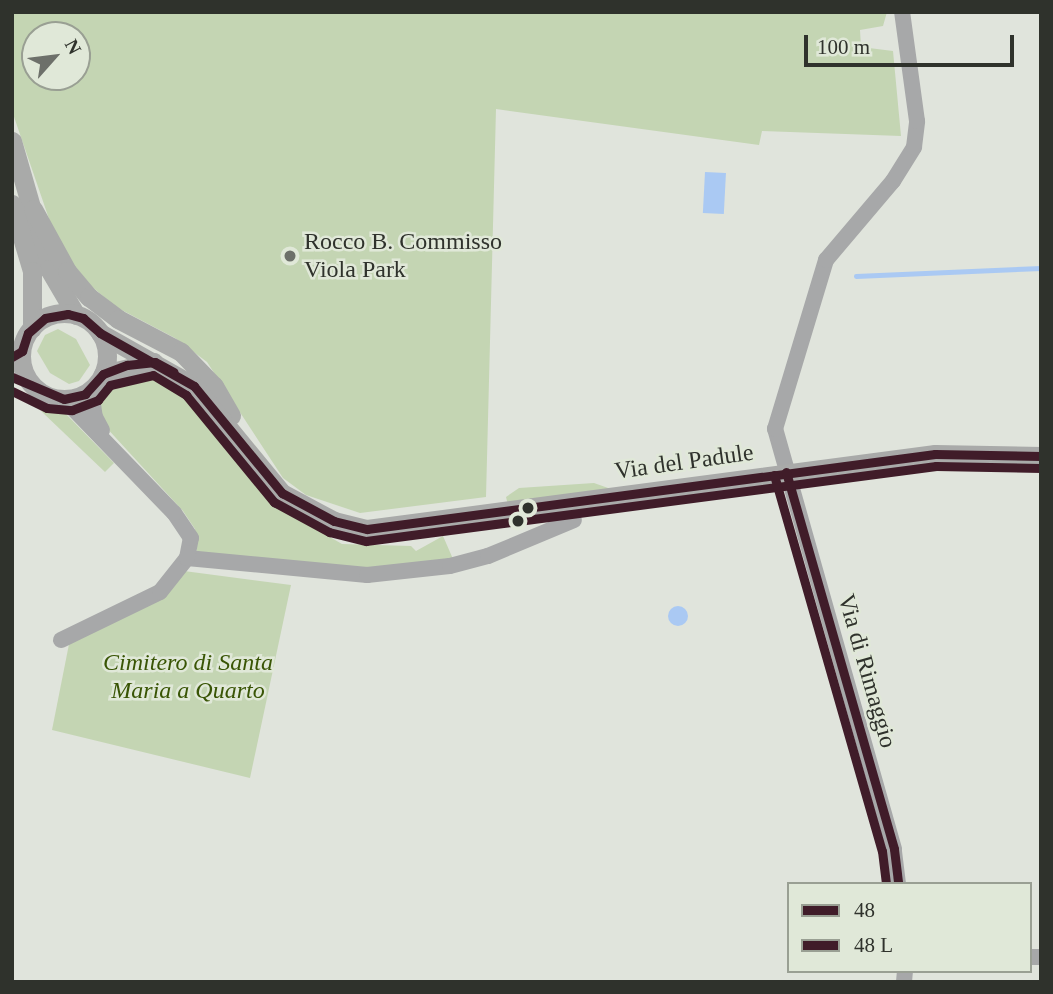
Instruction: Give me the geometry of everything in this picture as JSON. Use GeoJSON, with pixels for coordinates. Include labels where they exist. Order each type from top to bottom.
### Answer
{"type":"FeatureCollection","features":[{"type":"Feature","properties":{"kind":"main road"},"geometry":{"type":"LineString","coordinates":[[12,141],[49,269],[76,315]]}},
{"type":"Feature","properties":{"kind":"main road"},"geometry":{"type":"LineString","coordinates":[[12,204],[32,271],[32,328]]}},
{"type":"Feature","properties":{"kind":"main road"},"geometry":{"type":"LineString","coordinates":[[33,209],[67,271],[89,297],[118,319],[181,352],[204,374],[224,402],[243,446]]}},
{"type":"Feature","properties":{"kind":"main road"},"geometry":{"type":"LineString","coordinates":[[32,384],[17,354],[32,328],[52,315],[76,315]]}},
{"type":"Feature","properties":{"kind":"main road","name":"Via del Padule"},"geometry":{"type":"LineString","coordinates":[[76,315],[100,333],[194,386],[275,487],[292,500],[334,521],[367,529],[528,511],[786,472]]}},
{"type":"Feature","properties":{"kind":"main road"},"geometry":{"type":"LineString","coordinates":[[97,382],[107,353],[100,333]]}},
{"type":"Feature","properties":{"kind":"main road"},"geometry":{"type":"LineString","coordinates":[[12,377],[32,384],[50,396],[64,399],[97,382],[155,362]]}},
{"type":"Feature","properties":{"kind":"main road"},"geometry":{"type":"LineString","coordinates":[[786,472],[935,454],[1041,456]]}},
{"type":"Feature","properties":{"kind":"street","name":"Via del Padule"},"geometry":{"type":"LineString","coordinates":[[786,472],[775,420],[822,270],[834,249],[894,181],[917,136],[902,12]]}},
{"type":"Feature","properties":{"kind":"street"},"geometry":{"type":"LineString","coordinates":[[97,382],[95,417],[117,452]]}},
{"type":"Feature","properties":{"kind":"street"},"geometry":{"type":"LineString","coordinates":[[61,640],[160,592],[186,560],[189,531],[64,399]]}},
{"type":"Feature","properties":{"kind":"street","name":"Via di Rimaggio"},"geometry":{"type":"LineString","coordinates":[[786,472],[894,849],[898,882]]}},
{"type":"Feature","properties":{"kind":"street"},"geometry":{"type":"LineString","coordinates":[[186,560],[367,575],[450,566],[497,552],[574,520]]}},
{"type":"Feature","properties":{"kind":"green space","name":"Rocco B. Commisso Viola Park"},"geometry":{"type":"Polygon","coordinates":[[[12,12],[887,12],[883,26],[860,30],[861,47],[893,51],[901,136],[762,131],[759,145],[496,109],[486,497],[360,513],[306,495],[283,478],[207,362],[175,338],[116,307],[91,286],[58,245],[12,111],[12,12]]]}},
{"type":"Feature","properties":{"kind":"green space"},"geometry":{"type":"Polygon","coordinates":[[[58,329],[76,339],[90,365],[79,381],[69,384],[50,373],[37,351],[45,335],[58,329]]]}},
{"type":"Feature","properties":{"kind":"green space"},"geometry":{"type":"Polygon","coordinates":[[[143,372],[188,394],[263,491],[302,521],[342,544],[411,546],[416,551],[443,536],[453,559],[367,570],[197,556],[195,529],[183,511],[104,425],[100,406],[111,384],[117,377],[143,372]]]}},
{"type":"Feature","properties":{"kind":"green space"},"geometry":{"type":"Polygon","coordinates":[[[41,411],[66,414],[114,463],[105,472],[41,411]]]}},
{"type":"Feature","properties":{"kind":"green space"},"geometry":{"type":"Polygon","coordinates":[[[594,483],[611,489],[508,505],[506,497],[519,488],[594,483]]]}},
{"type":"Feature","properties":{"kind":"green space","name":"Cimitero di Santa Maria a Quarto"},"geometry":{"type":"Polygon","coordinates":[[[184,571],[291,585],[250,778],[52,730],[70,639],[184,571]]]}},
{"type":"Feature","properties":{"kind":"water"},"geometry":{"type":"Polygon","coordinates":[[[705,172],[726,173],[724,214],[703,213],[705,172]]]}},
{"type":"Feature","properties":{"kind":"water"},"geometry":{"type":"Polygon","coordinates":[[[678,606],[685,609],[688,616],[685,623],[678,626],[671,623],[668,616],[671,609],[678,606]]]}},
{"type":"Feature","properties":{"kind":"waterway"},"geometry":{"type":"LineString","coordinates":[[856,276],[1041,268]]}},
{"type":"Feature","properties":{"kind":"transit line","name":"48"},"geometry":{"type":"LineString","coordinates":[[12,357],[22,351],[28,333],[45,318],[68,314],[83,318],[100,333],[194,386],[282,493],[334,521],[367,529],[935,454],[1041,456]]}},
{"type":"Feature","properties":{"kind":"transit line","name":"48"},"geometry":{"type":"LineString","coordinates":[[12,377],[64,399],[85,394],[103,374],[127,365],[155,362],[174,372]]}},
{"type":"Feature","properties":{"kind":"transit line"},"geometry":{"type":"LineString","coordinates":[[12,391],[47,408],[72,410],[98,400],[110,385],[153,375],[186,395],[274,502],[329,532],[366,541],[936,466],[1041,468]]}},
{"type":"Feature","properties":{"kind":"transit line","name":"48"},"geometry":{"type":"LineString","coordinates":[[786,472],[894,849],[898,882]]}},
{"type":"Feature","properties":{"kind":"transit line"},"geometry":{"type":"LineString","coordinates":[[774,475],[882,851],[886,882]]}},
{"type":"Feature","properties":{"kind":"place","name":"Rocco B. Commisso Viola Park"},"geometry":{"type":"Point","coordinates":[290,256]}}]}
